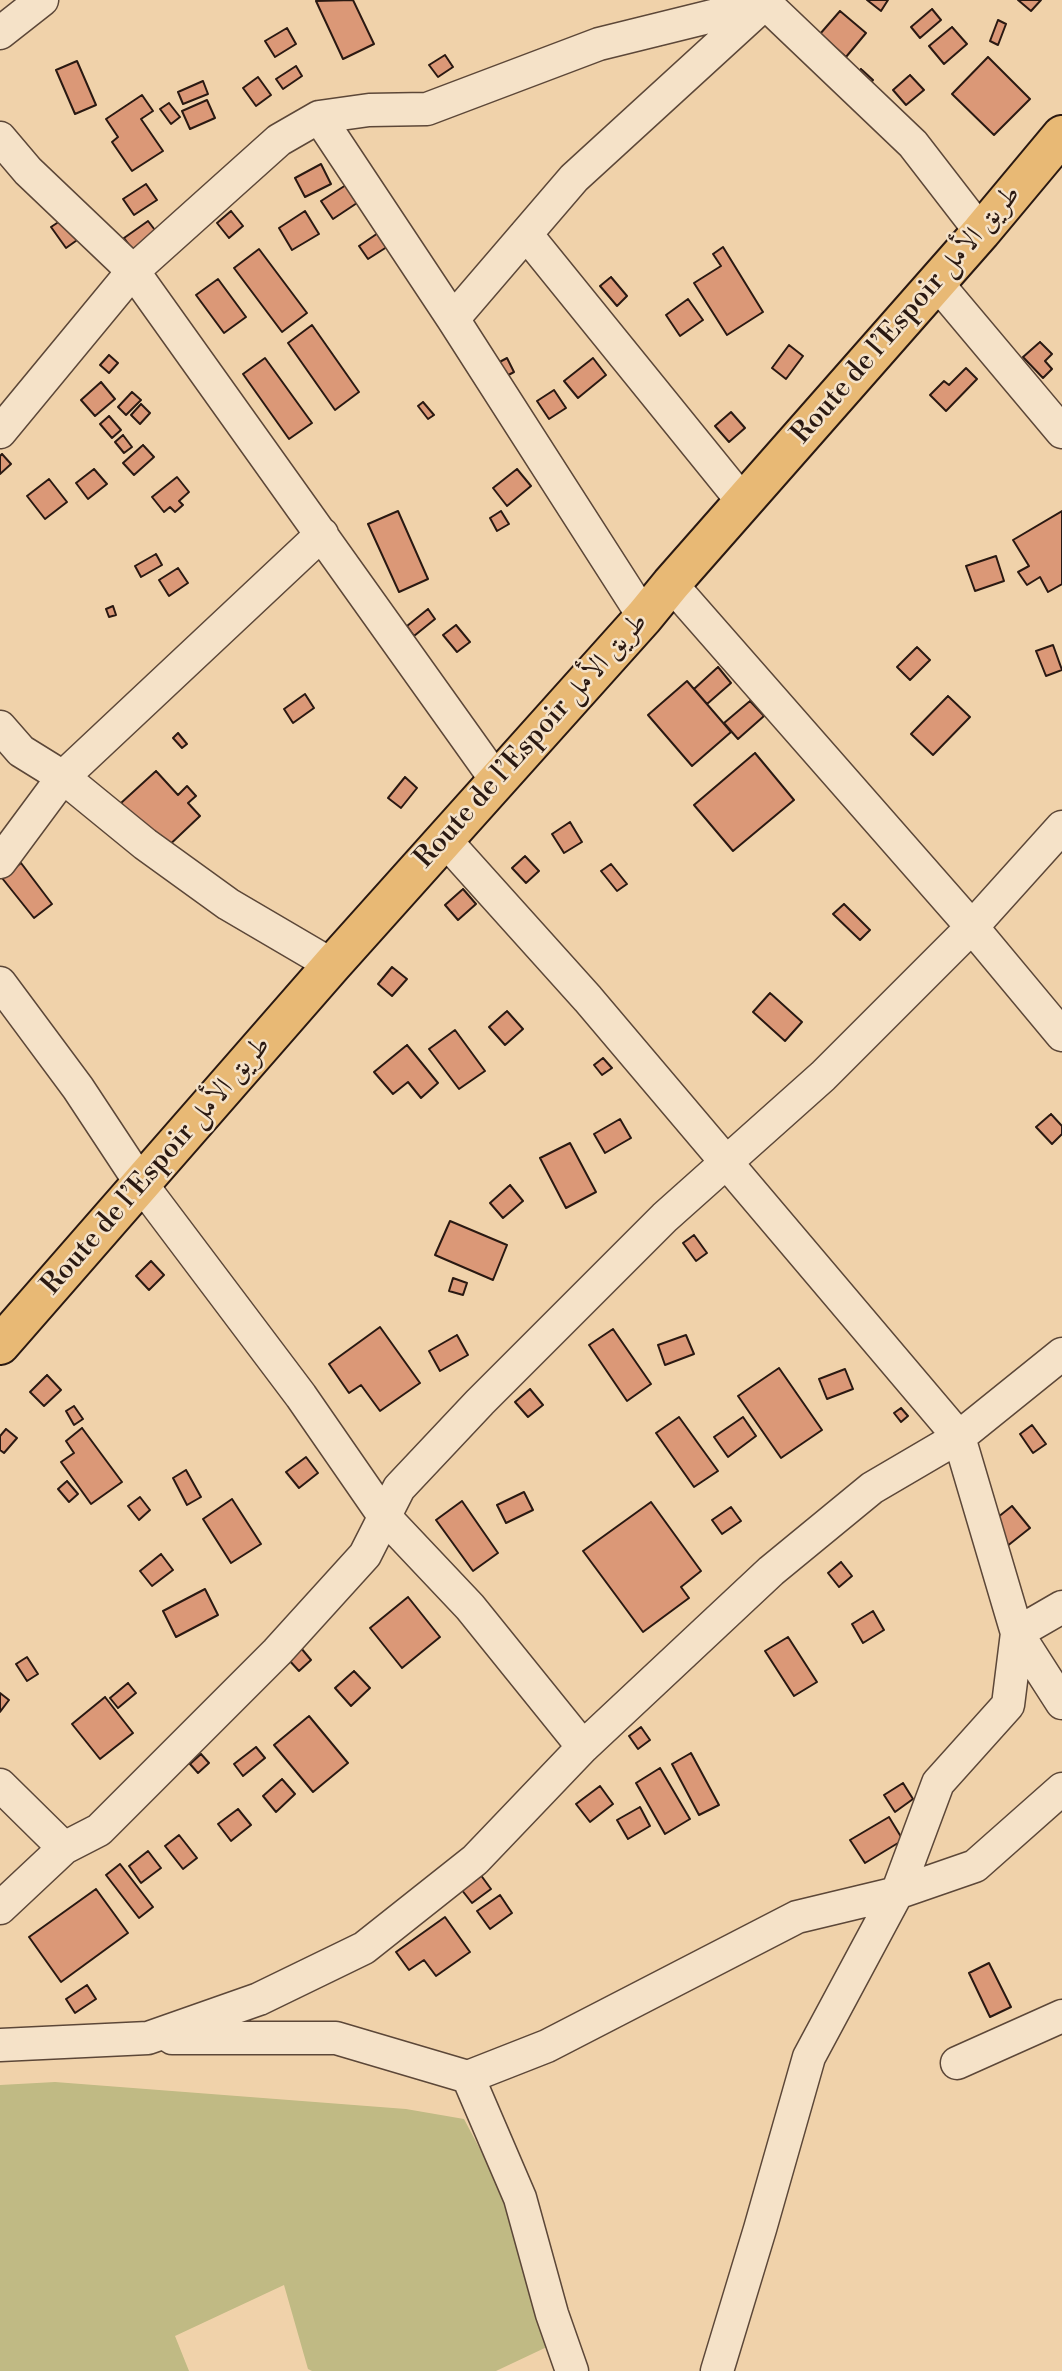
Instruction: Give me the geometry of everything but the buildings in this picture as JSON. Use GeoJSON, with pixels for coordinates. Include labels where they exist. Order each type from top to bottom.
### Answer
{"type":"FeatureCollection","features":[{"type":"Feature","properties":{"kind":"highway","name":"Route de l’Espoir طريق الأمل"},"geometry":{"type":"LineString","coordinates":[[0,1345],[332,965],[644,617],[981,232],[1062,135]]}},
{"type":"Feature","properties":{"kind":"street"},"geometry":{"type":"LineString","coordinates":[[0,33],[42,0]]}},
{"type":"Feature","properties":{"kind":"street"},"geometry":{"type":"LineString","coordinates":[[0,432],[133,271],[279,140],[319,117],[369,110],[427,109],[599,44],[765,1]]}},
{"type":"Feature","properties":{"kind":"street"},"geometry":{"type":"LineString","coordinates":[[765,1],[913,144],[981,232]]}},
{"type":"Feature","properties":{"kind":"street"},"geometry":{"type":"LineString","coordinates":[[453,319],[574,178],[765,1]]}},
{"type":"Feature","properties":{"kind":"street"},"geometry":{"type":"LineString","coordinates":[[319,117],[453,319],[644,617]]}},
{"type":"Feature","properties":{"kind":"street"},"geometry":{"type":"LineString","coordinates":[[0,138],[28,171],[133,271],[497,780]]}},
{"type":"Feature","properties":{"kind":"street"},"geometry":{"type":"LineString","coordinates":[[526,234],[744,503]]}},
{"type":"Feature","properties":{"kind":"street"},"geometry":{"type":"LineString","coordinates":[[936,282],[1062,432]]}},
{"type":"Feature","properties":{"kind":"street"},"geometry":{"type":"LineString","coordinates":[[0,862],[63,777],[322,534]]}},
{"type":"Feature","properties":{"kind":"street"},"geometry":{"type":"LineString","coordinates":[[671,584],[972,927],[1062,1035]]}},
{"type":"Feature","properties":{"kind":"street"},"geometry":{"type":"LineString","coordinates":[[0,727],[21,751],[63,777],[145,845],[228,904],[332,965]]}},
{"type":"Feature","properties":{"kind":"street"},"geometry":{"type":"LineString","coordinates":[[0,1908],[64,1848],[99,1830],[277,1652],[365,1555],[399,1489],[480,1402],[665,1217],[823,1076],[972,927],[1062,827]]}},
{"type":"Feature","properties":{"kind":"street"},"geometry":{"type":"LineString","coordinates":[[445,840],[588,999],[959,1437],[1017,1633],[1062,1703]]}},
{"type":"Feature","properties":{"kind":"street"},"geometry":{"type":"LineString","coordinates":[[0,983],[78,1088],[142,1185],[301,1396],[384,1516],[470,1607],[583,1747]]}},
{"type":"Feature","properties":{"kind":"street"},"geometry":{"type":"LineString","coordinates":[[148,2038],[259,1999],[364,1948],[475,1860],[583,1747],[781,1563],[872,1488],[959,1437],[1062,1354]]}},
{"type":"Feature","properties":{"kind":"street"},"geometry":{"type":"LineString","coordinates":[[1017,1633],[1062,1607]]}},
{"type":"Feature","properties":{"kind":"street"},"geometry":{"type":"LineString","coordinates":[[717,2371],[809,2057],[897,1893],[938,1783],[1008,1705],[1017,1633]]}},
{"type":"Feature","properties":{"kind":"street"},"geometry":{"type":"LineString","coordinates":[[0,1785],[64,1848]]}},
{"type":"Feature","properties":{"kind":"street"},"geometry":{"type":"LineString","coordinates":[[0,2045],[148,2038],[336,2038],[468,2077],[547,2046],[797,1917],[897,1893],[975,1866],[1062,1789]]}},
{"type":"Feature","properties":{"kind":"street"},"geometry":{"type":"LineString","coordinates":[[957,2063],[1062,2016]]}},
{"type":"Feature","properties":{"kind":"street"},"geometry":{"type":"LineString","coordinates":[[468,2077],[520,2198],[552,2314],[572,2371]]}},
{"type":"Feature","properties":{"kind":"shaded area"},"geometry":{"type":"Polygon","coordinates":[[[55,2082],[406,2109],[464,2119],[509,2204],[549,2346],[496,2371],[312,2371],[308,2369],[284,2285],[175,2336],[189,2371],[0,2371],[0,2085],[55,2082]]]}}]}
